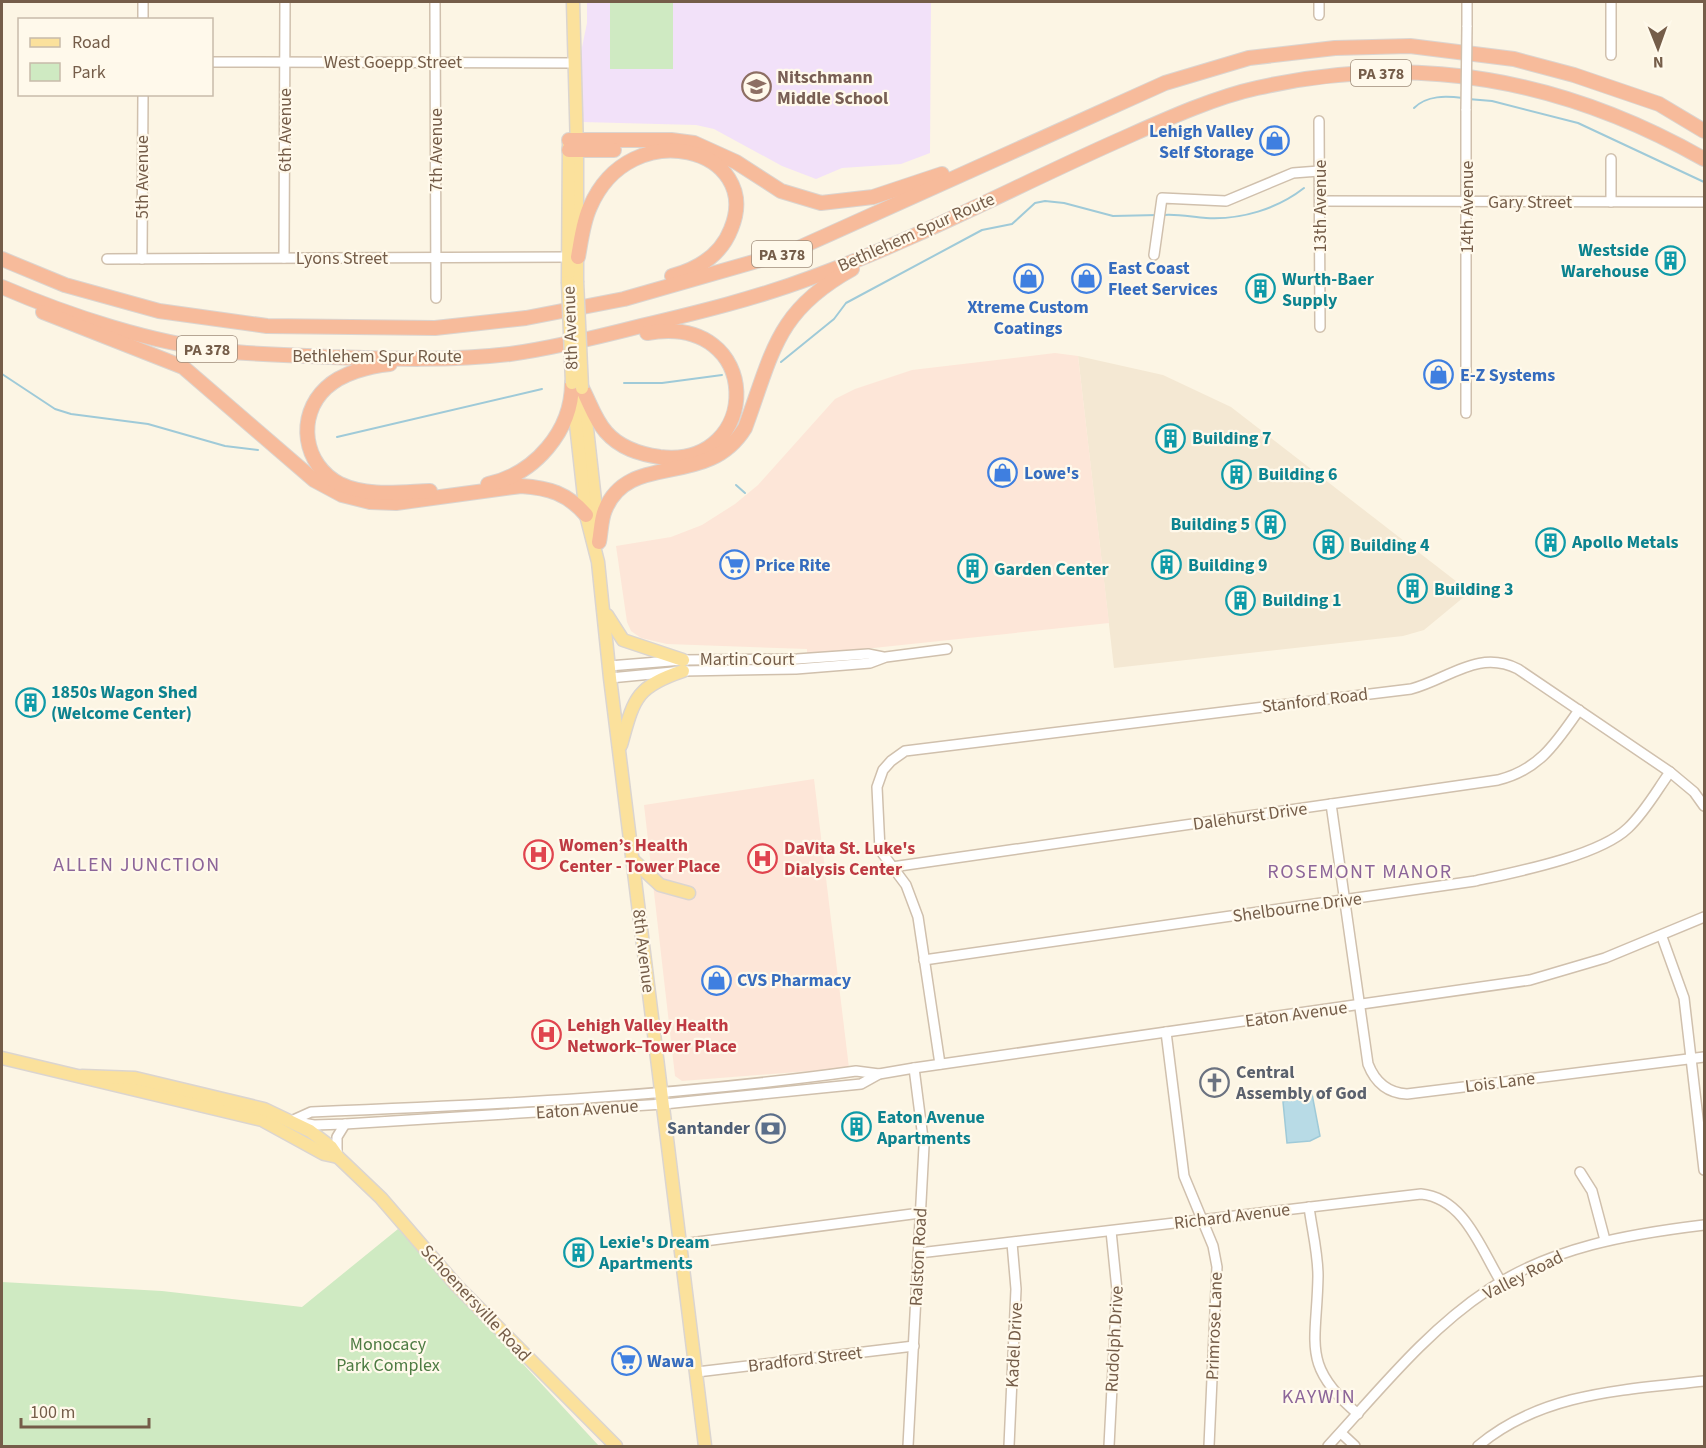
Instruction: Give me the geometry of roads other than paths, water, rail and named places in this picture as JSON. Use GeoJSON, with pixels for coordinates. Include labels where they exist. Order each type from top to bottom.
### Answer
{"type":"FeatureCollection","features":[{"type":"Feature","properties":{"kind":"highway","name":"Bethlehem Spur Route"},"geometry":{"type":"LineString","coordinates":[[2,259],[65,285],[159,311],[267,326],[435,328],[526,318],[624,299],[792,251],[1023,145],[1166,83],[1249,58],[1346,47],[1410,46],[1514,59],[1574,75],[1659,104],[1704,131]]}},
{"type":"Feature","properties":{"kind":"highway","name":"Bethlehem Spur Route"},"geometry":{"type":"LineString","coordinates":[[2,289],[108,325],[196,347],[261,354],[422,360],[510,354],[550,347],[747,300],[903,242],[1161,121],[1254,88],[1347,74],[1425,72],[1510,83],[1577,100],[1653,130],[1704,159]]}},
{"type":"Feature","properties":{"kind":"highway"},"geometry":{"type":"LineString","coordinates":[[573,145],[671,140],[694,143],[736,162],[781,191],[820,202],[843,202],[889,193],[1023,145]]}},
{"type":"Feature","properties":{"kind":"highway"},"geometry":{"type":"LineString","coordinates":[[526,318],[686,272],[709,259],[723,244],[736,217],[735,197],[730,183],[719,168],[702,157],[686,151],[573,145]]}},
{"type":"Feature","properties":{"kind":"highway"},"geometry":{"type":"LineString","coordinates":[[573,257],[588,210],[608,177],[633,159],[664,149]]}},
{"type":"Feature","properties":{"kind":"highway"},"geometry":{"type":"LineString","coordinates":[[2,289],[45,313],[183,367],[314,480],[342,495],[370,502],[396,503],[521,486],[536,487],[564,494],[595,526],[618,488],[629,481],[660,471],[692,467],[730,448],[746,428],[775,347],[788,320],[797,309],[826,284],[903,242]]}},
{"type":"Feature","properties":{"kind":"highway"},"geometry":{"type":"LineString","coordinates":[[550,347],[608,341],[664,330],[689,334],[708,342],[726,356],[736,388],[734,413],[720,438],[692,454],[663,457],[633,451],[608,434],[577,386]]}},
{"type":"Feature","properties":{"kind":"highway"},"geometry":{"type":"LineString","coordinates":[[422,360],[382,365],[354,372],[327,387],[318,398],[310,411],[307,440],[314,460],[328,477],[354,489],[398,492],[444,490],[507,478],[530,465],[557,436],[569,412],[577,386]]}},
{"type":"Feature","properties":{"kind":"main road","name":"8th Avenue"},"geometry":{"type":"LineString","coordinates":[[573,2],[572,282],[577,386],[595,526],[609,672],[682,1244],[705,1446]]}},
{"type":"Feature","properties":{"kind":"main road"},"geometry":{"type":"LineString","coordinates":[[603,609],[623,640],[683,665]]}},
{"type":"Feature","properties":{"kind":"main road"},"geometry":{"type":"LineString","coordinates":[[619,752],[633,707],[642,691],[683,665]]}},
{"type":"Feature","properties":{"kind":"main road"},"geometry":{"type":"LineString","coordinates":[[632,859],[660,885],[689,893]]}},
{"type":"Feature","properties":{"kind":"main road","name":"Schoenersville Road"},"geometry":{"type":"LineString","coordinates":[[2,1058],[262,1120],[324,1154],[338,1157]]}},
{"type":"Feature","properties":{"kind":"main road","name":"Schoenersville Road"},"geometry":{"type":"LineString","coordinates":[[82,1076],[135,1078],[264,1109],[317,1136],[331,1147],[338,1157],[381,1198],[457,1286],[616,1446]]}},
{"type":"Feature","properties":{"kind":"street"},"geometry":{"type":"LineString","coordinates":[[143,2],[143,18]]}},
{"type":"Feature","properties":{"kind":"street","name":"6th Avenue"},"geometry":{"type":"LineString","coordinates":[[284,258],[285,2]]}},
{"type":"Feature","properties":{"kind":"street","name":"7th Avenue"},"geometry":{"type":"LineString","coordinates":[[435,2],[436,298]]}},
{"type":"Feature","properties":{"kind":"street"},"geometry":{"type":"LineString","coordinates":[[1319,2],[1319,15]]}},
{"type":"Feature","properties":{"kind":"street","name":"14th Avenue"},"geometry":{"type":"LineString","coordinates":[[1466,413],[1467,2]]}},
{"type":"Feature","properties":{"kind":"street"},"geometry":{"type":"LineString","coordinates":[[1611,2],[1611,55]]}},
{"type":"Feature","properties":{"kind":"street","name":"West Goepp Street"},"geometry":{"type":"LineString","coordinates":[[213,62],[574,63]]}},
{"type":"Feature","properties":{"kind":"street","name":"5th Avenue"},"geometry":{"type":"LineString","coordinates":[[142,259],[143,96]]}},
{"type":"Feature","properties":{"kind":"street","name":"13th Avenue"},"geometry":{"type":"LineString","coordinates":[[1319,121],[1320,327]]}},
{"type":"Feature","properties":{"kind":"street"},"geometry":{"type":"LineString","coordinates":[[1611,159],[1611,202]]}},
{"type":"Feature","properties":{"kind":"street"},"geometry":{"type":"LineString","coordinates":[[1154,255],[1162,198],[1226,201],[1293,173],[1319,171]]}},
{"type":"Feature","properties":{"kind":"street","name":"Gary Street"},"geometry":{"type":"LineString","coordinates":[[1320,201],[1704,202]]}},
{"type":"Feature","properties":{"kind":"street","name":"Lyons Street"},"geometry":{"type":"LineString","coordinates":[[107,259],[573,257]]}},
{"type":"Feature","properties":{"kind":"street","name":"Martin Court"},"geometry":{"type":"LineString","coordinates":[[609,672],[683,665],[868,654],[886,657],[947,649]]}},
{"type":"Feature","properties":{"kind":"street","name":"Stanford Road"},"geometry":{"type":"LineString","coordinates":[[892,867],[880,850],[876,798],[883,771],[897,755],[916,748],[1411,689],[1480,662],[1511,665],[1670,772],[1694,792],[1704,806]]}},
{"type":"Feature","properties":{"kind":"street","name":"Dalehurst Drive"},"geometry":{"type":"LineString","coordinates":[[892,867],[1512,777],[1538,763],[1549,752],[1579,710]]}},
{"type":"Feature","properties":{"kind":"street","name":"Shelbourne Drive"},"geometry":{"type":"LineString","coordinates":[[924,960],[1476,882],[1535,867],[1608,842],[1622,833],[1639,816],[1670,772]]}},
{"type":"Feature","properties":{"kind":"street","name":"Lois Lane"},"geometry":{"type":"LineString","coordinates":[[1331,804],[1371,1073],[1382,1086],[1397,1093],[1704,1057]]}},
{"type":"Feature","properties":{"kind":"street"},"geometry":{"type":"LineString","coordinates":[[892,867],[912,898],[940,1064]]}},
{"type":"Feature","properties":{"kind":"street","name":"Eaton Avenue"},"geometry":{"type":"LineString","coordinates":[[262,1120],[314,1125],[345,1124],[663,1098],[856,1071],[879,1074],[1530,980],[1581,966],[1662,937],[1704,917]]}},
{"type":"Feature","properties":{"kind":"street"},"geometry":{"type":"LineString","coordinates":[[1662,937],[1682,990],[1704,1170]]}},
{"type":"Feature","properties":{"kind":"street","name":"Primrose Lane"},"geometry":{"type":"LineString","coordinates":[[1166,1032],[1184,1176],[1213,1246],[1218,1278],[1209,1446]]}},
{"type":"Feature","properties":{"kind":"street","name":"Ralston Road"},"geometry":{"type":"LineString","coordinates":[[909,1446],[924,1146],[914,1068]]}},
{"type":"Feature","properties":{"kind":"street","name":"Eaton Avenue"},"geometry":{"type":"LineString","coordinates":[[291,1121],[310,1112],[663,1098]]}},
{"type":"Feature","properties":{"kind":"street"},"geometry":{"type":"LineString","coordinates":[[338,1157],[337,1137],[345,1124]]}},
{"type":"Feature","properties":{"kind":"street"},"geometry":{"type":"LineString","coordinates":[[1581,1172],[1592,1191],[1605,1240]]}},
{"type":"Feature","properties":{"kind":"street","name":"Richard Avenue"},"geometry":{"type":"LineString","coordinates":[[919,1252],[1421,1194],[1438,1197],[1457,1210],[1501,1282]]}},
{"type":"Feature","properties":{"kind":"street"},"geometry":{"type":"LineString","coordinates":[[1309,1207],[1317,1267],[1314,1344],[1317,1363],[1333,1391],[1358,1414]]}},
{"type":"Feature","properties":{"kind":"street"},"geometry":{"type":"LineString","coordinates":[[682,1244],[920,1213]]}},
{"type":"Feature","properties":{"kind":"street","name":"Valley Road"},"geometry":{"type":"LineString","coordinates":[[1328,1446],[1416,1351],[1453,1317],[1501,1282],[1567,1252],[1605,1240],[1704,1226]]}},
{"type":"Feature","properties":{"kind":"street","name":"Rudolph Drive"},"geometry":{"type":"LineString","coordinates":[[1108,1446],[1117,1290],[1112,1231]]}},
{"type":"Feature","properties":{"kind":"street","name":"Kadel Drive"},"geometry":{"type":"LineString","coordinates":[[1009,1446],[1016,1289],[1012,1243]]}},
{"type":"Feature","properties":{"kind":"street","name":"Bradford Street"},"geometry":{"type":"LineString","coordinates":[[697,1372],[914,1346]]}},
{"type":"Feature","properties":{"kind":"street"},"geometry":{"type":"LineString","coordinates":[[1478,1446],[1512,1423],[1576,1397],[1704,1381]]}},
{"type":"Feature","properties":{"kind":"street"},"geometry":{"type":"LineString","coordinates":[[1341,1433],[1355,1446]]}},
{"type":"Feature","properties":{"kind":"water"},"geometry":{"type":"Polygon","coordinates":[[[1303,1093],[1312,1094],[1320,1136],[1310,1141],[1287,1143],[1283,1102],[1303,1093]]]}},
{"type":"Feature","properties":{"kind":"waterway"},"geometry":{"type":"LineString","coordinates":[[1414,108],[1431,99],[1463,98]]}},
{"type":"Feature","properties":{"kind":"waterway"},"geometry":{"type":"LineString","coordinates":[[1468,99],[1492,101],[1578,123],[1704,182]]}},
{"type":"Feature","properties":{"kind":"waterway"},"geometry":{"type":"LineString","coordinates":[[1164,215],[1206,218],[1245,215],[1282,202],[1304,188]]}},
{"type":"Feature","properties":{"kind":"waterway"},"geometry":{"type":"LineString","coordinates":[[781,362],[834,319],[846,303],[982,230],[1012,224],[1035,203],[1045,201],[1064,203],[1113,216],[1158,215]]}},
{"type":"Feature","properties":{"kind":"waterway"},"geometry":{"type":"LineString","coordinates":[[2,374],[55,409],[71,414],[148,424],[225,446],[258,450]]}},
{"type":"Feature","properties":{"kind":"waterway"},"geometry":{"type":"LineString","coordinates":[[624,383],[662,383],[722,375]]}},
{"type":"Feature","properties":{"kind":"waterway"},"geometry":{"type":"LineString","coordinates":[[337,437],[542,389]]}},
{"type":"Feature","properties":{"kind":"waterway"},"geometry":{"type":"LineString","coordinates":[[736,485],[745,493]]}},
{"type":"Feature","properties":{"kind":"place","name":"Nitschmann Middle School"},"geometry":{"type":"Point","coordinates":[756,87]}},
{"type":"Feature","properties":{"kind":"place","name":"Lehigh Valley Self Storage"},"geometry":{"type":"Point","coordinates":[1275,141]}},
{"type":"Feature","properties":{"kind":"place","name":"Westside Warehouse"},"geometry":{"type":"Point","coordinates":[1670,260]}},
{"type":"Feature","properties":{"kind":"place","name":"Xtreme Custom Coatings"},"geometry":{"type":"Point","coordinates":[1028,278]}},
{"type":"Feature","properties":{"kind":"place","name":"East Coast Fleet Services"},"geometry":{"type":"Point","coordinates":[1087,278]}},
{"type":"Feature","properties":{"kind":"place","name":"Wurth-Baer Supply"},"geometry":{"type":"Point","coordinates":[1261,289]}},
{"type":"Feature","properties":{"kind":"place","name":"E-Z Systems"},"geometry":{"type":"Point","coordinates":[1439,375]}},
{"type":"Feature","properties":{"kind":"place","name":"Building 7"},"geometry":{"type":"Point","coordinates":[1171,438]}},
{"type":"Feature","properties":{"kind":"place","name":"Lowe's"},"geometry":{"type":"Point","coordinates":[1003,473]}},
{"type":"Feature","properties":{"kind":"place","name":"Building 6"},"geometry":{"type":"Point","coordinates":[1237,474]}},
{"type":"Feature","properties":{"kind":"place","name":"Building 5"},"geometry":{"type":"Point","coordinates":[1271,524]}},
{"type":"Feature","properties":{"kind":"place","name":"Apollo Metals"},"geometry":{"type":"Point","coordinates":[1551,542]}},
{"type":"Feature","properties":{"kind":"place","name":"Building 4"},"geometry":{"type":"Point","coordinates":[1329,545]}},
{"type":"Feature","properties":{"kind":"place","name":"Price Rite"},"geometry":{"type":"Point","coordinates":[734,565]}},
{"type":"Feature","properties":{"kind":"place","name":"Building 9"},"geometry":{"type":"Point","coordinates":[1167,565]}},
{"type":"Feature","properties":{"kind":"place","name":"Garden Center"},"geometry":{"type":"Point","coordinates":[973,569]}},
{"type":"Feature","properties":{"kind":"place","name":"Building 3"},"geometry":{"type":"Point","coordinates":[1413,589]}},
{"type":"Feature","properties":{"kind":"place","name":"Building 1"},"geometry":{"type":"Point","coordinates":[1241,600]}},
{"type":"Feature","properties":{"kind":"place","name":"1850s Wagon Shed (Welcome Center)"},"geometry":{"type":"Point","coordinates":[30,702]}},
{"type":"Feature","properties":{"kind":"place","name":"Women’s Health Center - Tower Place"},"geometry":{"type":"Point","coordinates":[538,855]}},
{"type":"Feature","properties":{"kind":"place","name":"DaVita St. Luke's Dialysis Center"},"geometry":{"type":"Point","coordinates":[763,858]}},
{"type":"Feature","properties":{"kind":"place","name":"CVS Pharmacy"},"geometry":{"type":"Point","coordinates":[716,980]}},
{"type":"Feature","properties":{"kind":"place","name":"Lehigh Valley Health Network–Tower Place"},"geometry":{"type":"Point","coordinates":[546,1035]}},
{"type":"Feature","properties":{"kind":"place","name":"Central Assembly of God"},"geometry":{"type":"Point","coordinates":[1215,1082]}},
{"type":"Feature","properties":{"kind":"place","name":"Eaton Avenue Apartments"},"geometry":{"type":"Point","coordinates":[856,1127]}},
{"type":"Feature","properties":{"kind":"place","name":"Santander"},"geometry":{"type":"Point","coordinates":[771,1128]}},
{"type":"Feature","properties":{"kind":"place","name":"Lexie's Dream Apartments"},"geometry":{"type":"Point","coordinates":[578,1252]}},
{"type":"Feature","properties":{"kind":"place","name":"Wawa"},"geometry":{"type":"Point","coordinates":[626,1361]}},
{"type":"Feature","properties":{"kind":"district","name":"ALLEN JUNCTION"},"geometry":{"type":"Point","coordinates":[137,864]}},
{"type":"Feature","properties":{"kind":"district","name":"ROSEMONT MANOR"},"geometry":{"type":"Point","coordinates":[1360,871]}},
{"type":"Feature","properties":{"kind":"district","name":"KAYWIN"},"geometry":{"type":"Point","coordinates":[1319,1396]}},
{"type":"Feature","properties":{"kind":"park label","name":"Monocacy Park Complex"},"geometry":{"type":"Point","coordinates":[388,1354]}}]}
